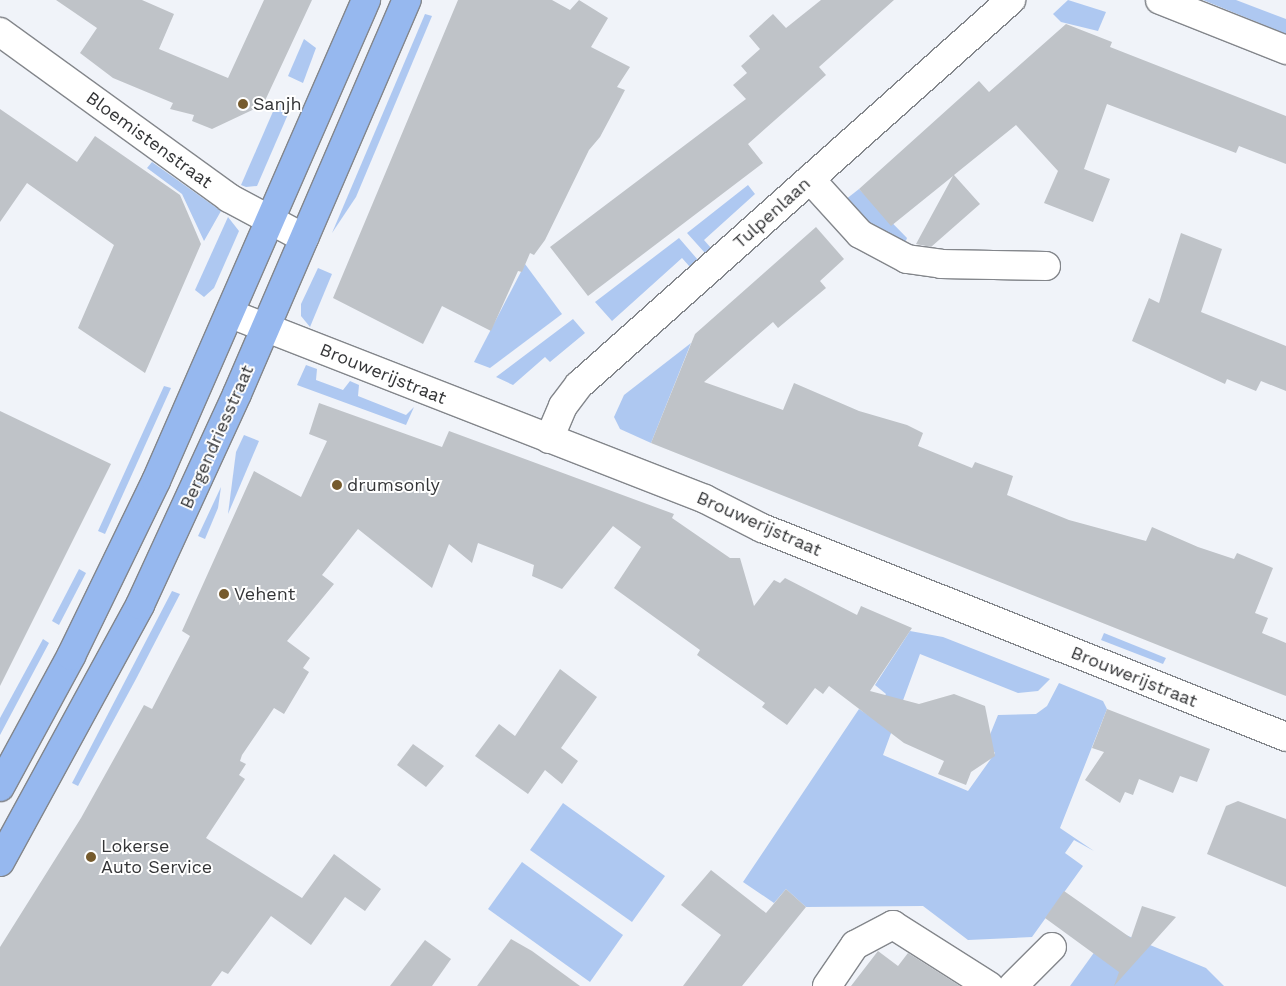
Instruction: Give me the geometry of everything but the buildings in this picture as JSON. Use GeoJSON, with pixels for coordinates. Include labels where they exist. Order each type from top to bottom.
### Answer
{"type":"FeatureCollection","features":[{"type":"Feature","properties":{"kind":"main road"},"geometry":{"type":"LineString","coordinates":[[0,787],[109,581],[231,314],[366,0]]}},
{"type":"Feature","properties":{"kind":"main road","name":"Bergendriesstraat"},"geometry":{"type":"LineString","coordinates":[[0,862],[140,605],[265,328],[407,0]]}},
{"type":"Feature","properties":{"kind":"street","name":"Tulpenlaan"},"geometry":{"type":"LineString","coordinates":[[549,439],[563,406],[579,385],[1011,0]]}},
{"type":"Feature","properties":{"kind":"street"},"geometry":{"type":"LineString","coordinates":[[1160,0],[1286,50]]}},
{"type":"Feature","properties":{"kind":"street","name":"Bloemistenstraat"},"geometry":{"type":"LineString","coordinates":[[0,32],[229,198],[304,238]]}},
{"type":"Feature","properties":{"kind":"street"},"geometry":{"type":"LineString","coordinates":[[810,179],[860,234],[907,259],[941,264],[1046,266]]}},
{"type":"Feature","properties":{"kind":"street","name":"Brouwerijstraat"},"geometry":{"type":"LineString","coordinates":[[231,314],[549,439],[1286,737]]}},
{"type":"Feature","properties":{"kind":"street"},"geometry":{"type":"LineString","coordinates":[[826,986],[855,945],[893,925],[990,986]]}},
{"type":"Feature","properties":{"kind":"street"},"geometry":{"type":"LineString","coordinates":[[1013,986],[1052,947]]}},
{"type":"Feature","properties":{"kind":"shaded area"},"geometry":{"type":"Polygon","coordinates":[[[1068,0],[1106,12],[1098,31],[1061,22],[1053,14],[1068,0]]]}},
{"type":"Feature","properties":{"kind":"shaded area"},"geometry":{"type":"Polygon","coordinates":[[[1203,0],[1236,0],[1286,19],[1286,34],[1203,0]]]}},
{"type":"Feature","properties":{"kind":"shaded area"},"geometry":{"type":"Polygon","coordinates":[[[425,14],[432,16],[356,197],[332,233],[425,14]]]}},
{"type":"Feature","properties":{"kind":"shaded area"},"geometry":{"type":"Polygon","coordinates":[[[304,39],[316,48],[303,83],[288,76],[304,39]]]}},
{"type":"Feature","properties":{"kind":"shaded area"},"geometry":{"type":"Polygon","coordinates":[[[278,100],[292,105],[257,186],[246,187],[241,185],[278,100]]]}},
{"type":"Feature","properties":{"kind":"shaded area"},"geometry":{"type":"Polygon","coordinates":[[[152,162],[221,211],[204,241],[182,194],[147,168],[152,162]]]}},
{"type":"Feature","properties":{"kind":"shaded area"},"geometry":{"type":"Polygon","coordinates":[[[748,185],[755,194],[704,240],[711,248],[705,253],[687,233],[748,185]]]}},
{"type":"Feature","properties":{"kind":"shaded area"},"geometry":{"type":"Polygon","coordinates":[[[859,189],[907,238],[905,243],[867,222],[845,200],[859,189]]]}},
{"type":"Feature","properties":{"kind":"shaded area"},"geometry":{"type":"Polygon","coordinates":[[[228,217],[239,231],[214,288],[204,297],[195,290],[228,217]]]}},
{"type":"Feature","properties":{"kind":"shaded area"},"geometry":{"type":"Polygon","coordinates":[[[679,238],[698,260],[690,267],[682,258],[612,321],[595,302],[679,238]]]}},
{"type":"Feature","properties":{"kind":"shaded area"},"geometry":{"type":"Polygon","coordinates":[[[525,264],[562,314],[490,368],[474,362],[525,264]]]}},
{"type":"Feature","properties":{"kind":"shaded area"},"geometry":{"type":"Polygon","coordinates":[[[318,268],[332,274],[310,327],[301,316],[301,304],[318,268]]]}},
{"type":"Feature","properties":{"kind":"shaded area"},"geometry":{"type":"Polygon","coordinates":[[[573,319],[585,333],[550,362],[545,357],[513,385],[496,377],[573,319]]]}},
{"type":"Feature","properties":{"kind":"shaded area"},"geometry":{"type":"Polygon","coordinates":[[[691,343],[651,443],[620,429],[614,417],[624,395],[691,343]]]}},
{"type":"Feature","properties":{"kind":"shaded area"},"geometry":{"type":"Polygon","coordinates":[[[306,365],[317,369],[316,380],[343,390],[350,381],[359,385],[358,396],[406,415],[414,407],[406,425],[297,385],[306,365]]]}},
{"type":"Feature","properties":{"kind":"shaded area"},"geometry":{"type":"Polygon","coordinates":[[[164,386],[171,388],[105,534],[98,531],[164,386]]]}},
{"type":"Feature","properties":{"kind":"shaded area"},"geometry":{"type":"Polygon","coordinates":[[[244,435],[259,441],[228,514],[236,452],[244,435]]]}},
{"type":"Feature","properties":{"kind":"shaded area"},"geometry":{"type":"Polygon","coordinates":[[[221,487],[218,508],[205,539],[198,536],[221,487]]]}},
{"type":"Feature","properties":{"kind":"shaded area"},"geometry":{"type":"Polygon","coordinates":[[[79,569],[86,573],[59,625],[52,621],[79,569]]]}},
{"type":"Feature","properties":{"kind":"shaded area"},"geometry":{"type":"Polygon","coordinates":[[[172,591],[180,594],[136,679],[78,786],[72,783],[172,591]]]}},
{"type":"Feature","properties":{"kind":"shaded area"},"geometry":{"type":"Polygon","coordinates":[[[910,631],[943,637],[1050,679],[1038,691],[1018,693],[920,654],[883,755],[968,791],[995,753],[987,742],[998,715],[1036,714],[1047,706],[1059,683],[1103,701],[1107,709],[1060,828],[1094,851],[1074,840],[1065,853],[1083,866],[1032,937],[968,940],[923,906],[806,907],[786,889],[774,903],[743,882],[859,709],[871,717],[886,694],[875,685],[910,631]]]}},
{"type":"Feature","properties":{"kind":"shaded area"},"geometry":{"type":"Polygon","coordinates":[[[1104,633],[1166,658],[1163,664],[1101,640],[1104,633]]]}},
{"type":"Feature","properties":{"kind":"shaded area"},"geometry":{"type":"Polygon","coordinates":[[[43,639],[49,643],[0,735],[0,718],[43,639]]]}},
{"type":"Feature","properties":{"kind":"shaded area"},"geometry":{"type":"Polygon","coordinates":[[[563,803],[665,876],[632,922],[530,850],[563,803]]]}},
{"type":"Feature","properties":{"kind":"shaded area"},"geometry":{"type":"Polygon","coordinates":[[[522,862],[623,935],[590,982],[488,909],[522,862]]]}},
{"type":"Feature","properties":{"kind":"shaded area"},"geometry":{"type":"Polygon","coordinates":[[[1111,929],[1206,968],[1224,986],[1070,986],[1111,929]]]}},
{"type":"Feature","properties":{"kind":"place","name":"Sanjh"},"geometry":{"type":"Point","coordinates":[243,104]}},
{"type":"Feature","properties":{"kind":"place","name":"drumsonly"},"geometry":{"type":"Point","coordinates":[337,485]}},
{"type":"Feature","properties":{"kind":"place","name":"Vehent"},"geometry":{"type":"Point","coordinates":[224,594]}},
{"type":"Feature","properties":{"kind":"place","name":"Lokerse Auto Service"},"geometry":{"type":"Point","coordinates":[91,857]}}]}
